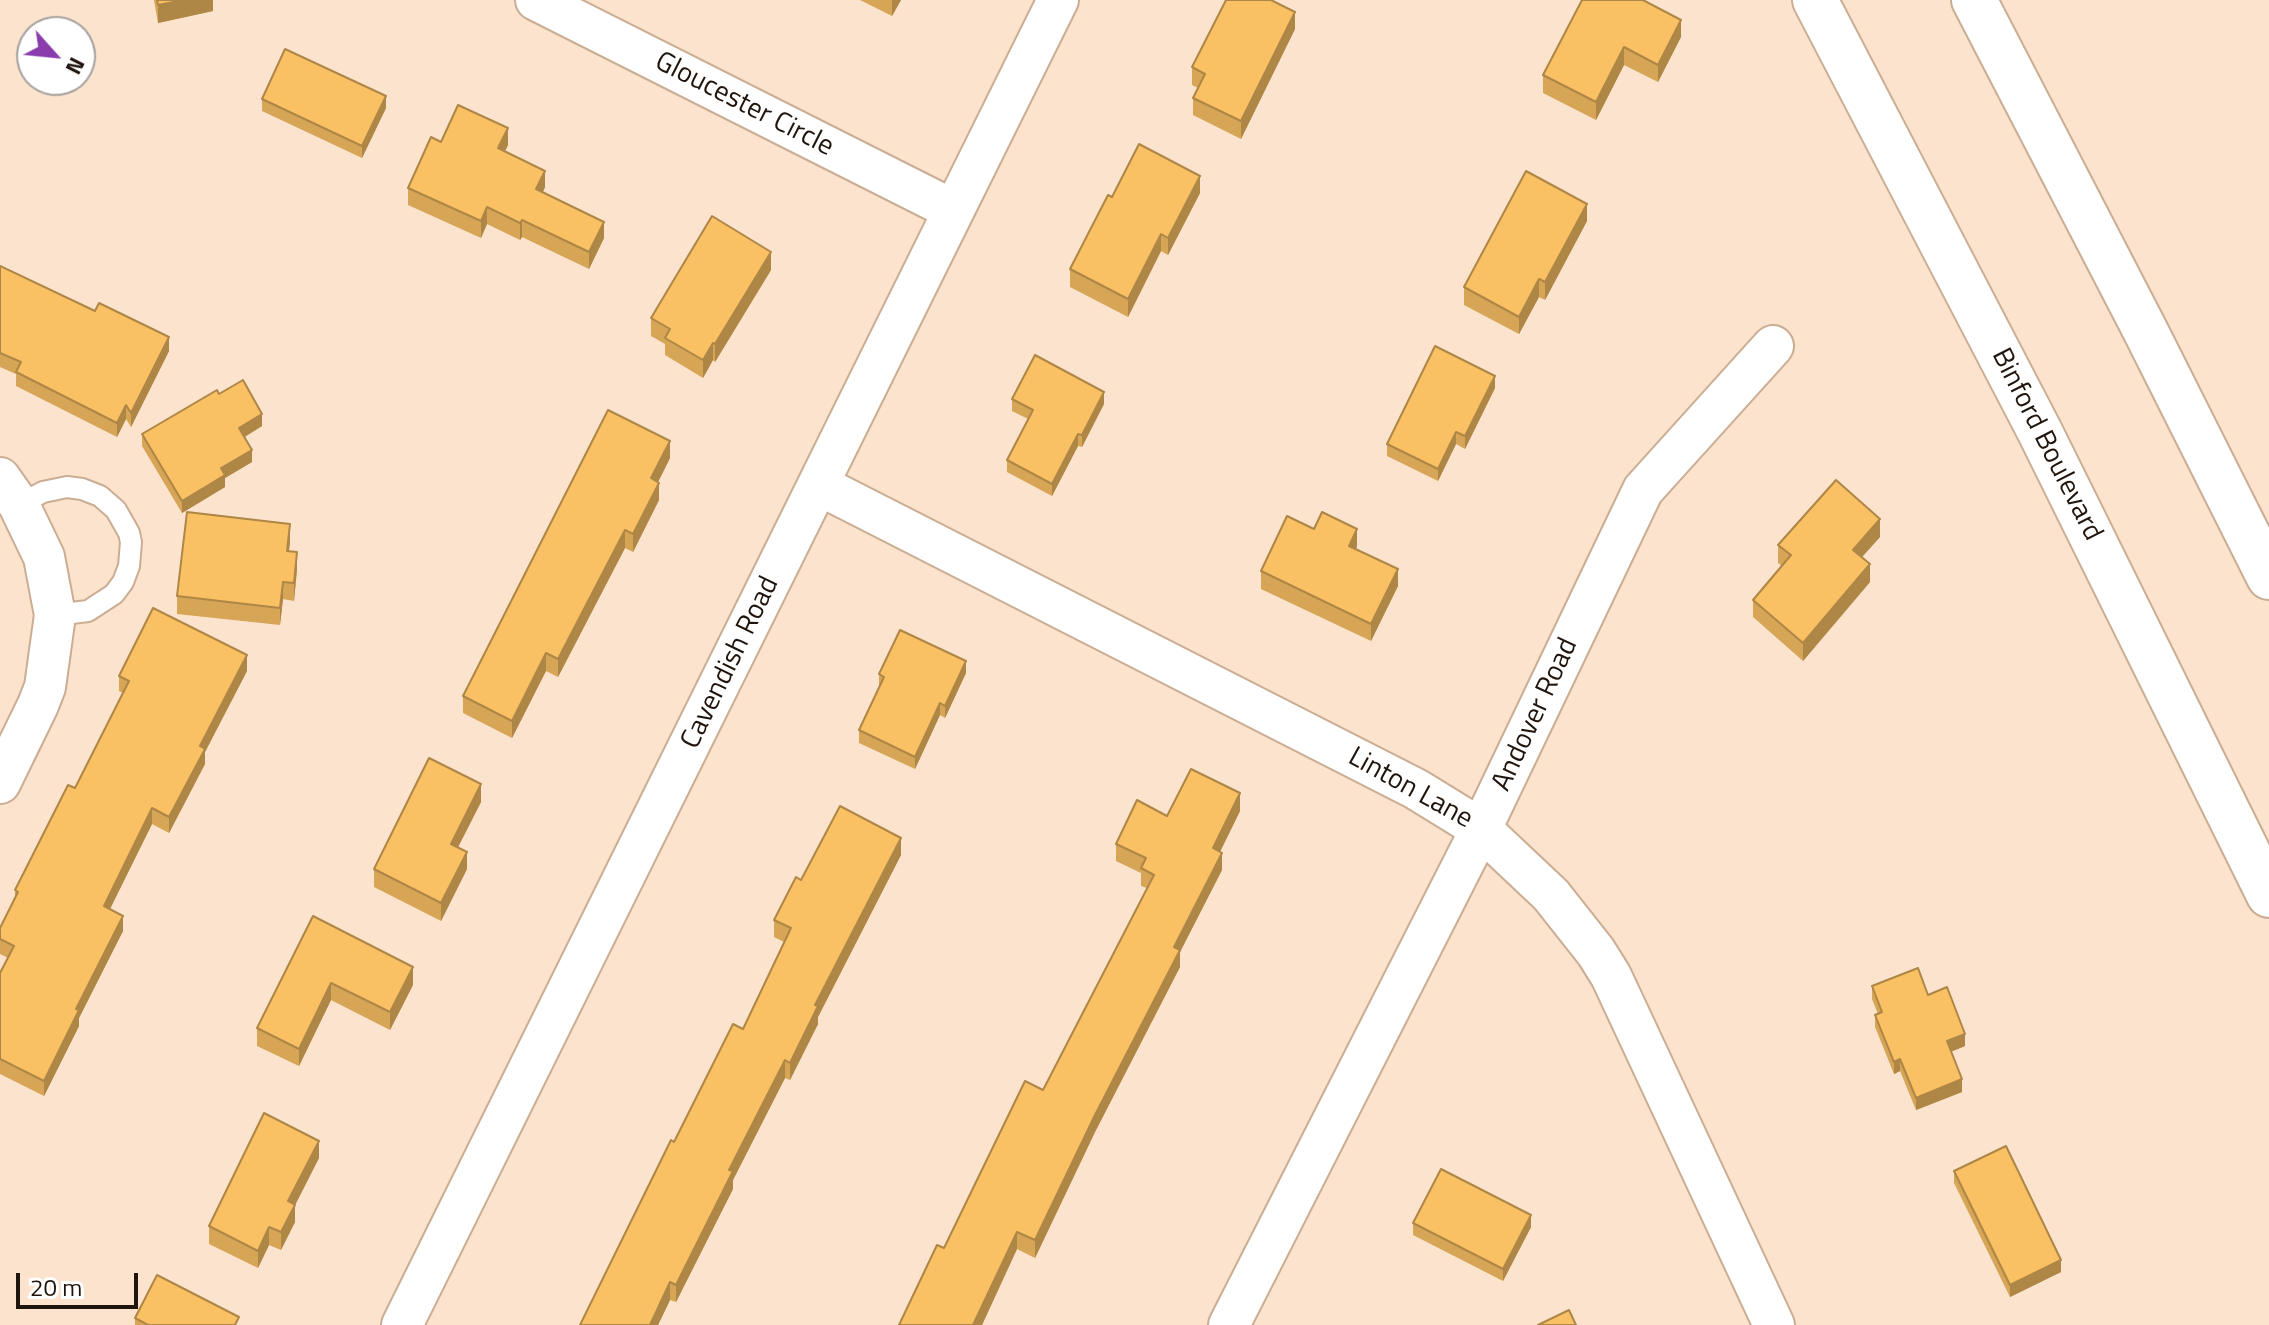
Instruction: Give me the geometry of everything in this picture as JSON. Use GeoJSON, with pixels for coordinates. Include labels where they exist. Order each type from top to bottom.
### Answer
{"type":"FeatureCollection","features":[{"type":"Feature","properties":{"kind":"main road","name":"Binford Boulevard"},"geometry":{"type":"LineString","coordinates":[[1815,0],[2060,470],[2269,895]]}},
{"type":"Feature","properties":{"kind":"main road"},"geometry":{"type":"LineString","coordinates":[[1974,0],[2269,577]]}},
{"type":"Feature","properties":{"kind":"street","name":"Gloucester Circle"},"geometry":{"type":"LineString","coordinates":[[536,0],[953,210]]}},
{"type":"Feature","properties":{"kind":"street","name":"Cavendish Road"},"geometry":{"type":"LineString","coordinates":[[402,1325],[1058,0]]}},
{"type":"Feature","properties":{"kind":"street","name":"Andover Road"},"geometry":{"type":"LineString","coordinates":[[1229,1325],[1481,829],[1643,490],[1773,346]]}},
{"type":"Feature","properties":{"kind":"street","name":"Linton Lane"},"geometry":{"type":"LineString","coordinates":[[819,485],[1416,789],[1481,829],[1551,895],[1611,976],[1774,1325]]}},
{"type":"Feature","properties":{"kind":"street"},"geometry":{"type":"LineString","coordinates":[[0,783],[45,687],[55,615],[44,557],[10,491]]}},
{"type":"Feature","properties":{"kind":"lane"},"geometry":{"type":"LineString","coordinates":[[10,491],[31,497],[51,490],[82,489],[100,496],[116,510],[129,533],[129,566],[114,594],[88,611],[55,615]]}},
{"type":"Feature","properties":{"kind":"building"},"geometry":{"type":"Polygon","coordinates":[[[157,0],[184,0],[158,5],[157,0]]]}},
{"type":"Feature","properties":{"kind":"building"},"geometry":{"type":"Polygon","coordinates":[[[1226,0],[1271,0],[1295,12],[1241,121],[1193,98],[1205,74],[1192,67],[1226,0]]]}},
{"type":"Feature","properties":{"kind":"building"},"geometry":{"type":"Polygon","coordinates":[[[1582,0],[1643,0],[1681,20],[1658,65],[1624,47],[1596,102],[1543,75],[1582,0]]]}},
{"type":"Feature","properties":{"kind":"building"},"geometry":{"type":"Polygon","coordinates":[[[285,49],[386,96],[362,146],[262,99],[285,49]]]}},
{"type":"Feature","properties":{"kind":"building"},"geometry":{"type":"Polygon","coordinates":[[[458,105],[508,128],[498,148],[545,171],[536,189],[604,222],[589,252],[487,207],[481,221],[408,188],[431,137],[441,142],[458,105]]]}},
{"type":"Feature","properties":{"kind":"building"},"geometry":{"type":"Polygon","coordinates":[[[1139,144],[1200,176],[1168,238],[1161,234],[1128,299],[1070,269],[1108,195],[1112,197],[1139,144]]]}},
{"type":"Feature","properties":{"kind":"building"},"geometry":{"type":"Polygon","coordinates":[[[1526,171],[1587,204],[1545,282],[1539,279],[1519,317],[1464,287],[1526,171]]]}},
{"type":"Feature","properties":{"kind":"building"},"geometry":{"type":"Polygon","coordinates":[[[712,216],[771,252],[703,360],[665,338],[670,329],[651,318],[712,216]]]}},
{"type":"Feature","properties":{"kind":"building"},"geometry":{"type":"Polygon","coordinates":[[[0,266],[95,311],[99,303],[169,337],[131,413],[126,405],[117,423],[16,372],[21,362],[0,353],[0,266]]]}},
{"type":"Feature","properties":{"kind":"building"},"geometry":{"type":"Polygon","coordinates":[[[1435,346],[1495,376],[1465,436],[1456,432],[1438,469],[1387,444],[1435,346]]]}},
{"type":"Feature","properties":{"kind":"building"},"geometry":{"type":"Polygon","coordinates":[[[1035,355],[1104,392],[1052,484],[1007,460],[1033,410],[1012,399],[1035,355]]]}},
{"type":"Feature","properties":{"kind":"building"},"geometry":{"type":"Polygon","coordinates":[[[243,380],[262,414],[239,428],[252,450],[221,468],[225,475],[182,501],[142,434],[217,390],[219,394],[243,380]]]}},
{"type":"Feature","properties":{"kind":"building"},"geometry":{"type":"Polygon","coordinates":[[[608,410],[670,441],[651,478],[659,483],[633,534],[625,530],[558,659],[546,653],[512,721],[463,696],[608,410]]]}},
{"type":"Feature","properties":{"kind":"building"},"geometry":{"type":"Polygon","coordinates":[[[1836,480],[1880,519],[1853,550],[1870,564],[1803,643],[1753,600],[1791,555],[1778,545],[1836,480]]]}},
{"type":"Feature","properties":{"kind":"building"},"geometry":{"type":"Polygon","coordinates":[[[187,512],[290,524],[287,551],[297,552],[294,583],[283,582],[280,608],[177,596],[187,512]]]}},
{"type":"Feature","properties":{"kind":"building"},"geometry":{"type":"Polygon","coordinates":[[[1322,512],[1357,529],[1349,546],[1398,569],[1371,624],[1261,571],[1287,516],[1314,529],[1322,512]]]}},
{"type":"Feature","properties":{"kind":"building"},"geometry":{"type":"Polygon","coordinates":[[[153,608],[247,655],[200,746],[205,749],[169,817],[152,808],[104,906],[123,916],[44,1081],[0,1059],[0,973],[14,946],[0,939],[0,928],[18,892],[15,890],[68,785],[75,788],[129,681],[119,676],[153,608]]]}},
{"type":"Feature","properties":{"kind":"building"},"geometry":{"type":"Polygon","coordinates":[[[900,630],[966,661],[945,706],[940,703],[915,757],[859,730],[884,677],[879,674],[900,630]]]}},
{"type":"Feature","properties":{"kind":"building"},"geometry":{"type":"Polygon","coordinates":[[[429,758],[481,784],[451,844],[467,852],[441,903],[374,869],[429,758]]]}},
{"type":"Feature","properties":{"kind":"building"},"geometry":{"type":"Polygon","coordinates":[[[1191,769],[1240,793],[1213,848],[1222,853],[1174,947],[1180,950],[1035,1240],[1017,1232],[973,1325],[899,1325],[937,1245],[944,1248],[1025,1081],[1043,1090],[1154,875],[1141,868],[1146,858],[1116,844],[1137,800],[1167,816],[1191,769]]]}},
{"type":"Feature","properties":{"kind":"building"},"geometry":{"type":"Polygon","coordinates":[[[840,806],[901,838],[815,1005],[818,1006],[790,1063],[785,1060],[729,1170],[733,1171],[676,1285],[670,1282],[650,1325],[580,1325],[671,1140],[674,1142],[733,1024],[743,1029],[791,928],[774,920],[796,877],[801,880],[840,806]]]}},
{"type":"Feature","properties":{"kind":"building"},"geometry":{"type":"Polygon","coordinates":[[[313,916],[413,967],[390,1012],[331,983],[299,1049],[257,1028],[313,916]]]}},
{"type":"Feature","properties":{"kind":"building"},"geometry":{"type":"Polygon","coordinates":[[[1918,968],[1928,995],[1947,987],[1965,1034],[1947,1041],[1962,1079],[1916,1098],[1900,1059],[1894,1062],[1875,1015],[1882,1012],[1872,986],[1918,968]]]}},
{"type":"Feature","properties":{"kind":"building"},"geometry":{"type":"Polygon","coordinates":[[[264,1113],[319,1141],[288,1201],[295,1205],[281,1232],[269,1227],[258,1251],[209,1226],[264,1113]]]}},
{"type":"Feature","properties":{"kind":"building"},"geometry":{"type":"Polygon","coordinates":[[[2006,1146],[2061,1260],[2010,1285],[1954,1171],[2006,1146]]]}},
{"type":"Feature","properties":{"kind":"building"},"geometry":{"type":"Polygon","coordinates":[[[1441,1169],[1531,1215],[1503,1269],[1413,1223],[1441,1169]]]}},
{"type":"Feature","properties":{"kind":"building"},"geometry":{"type":"Polygon","coordinates":[[[157,1275],[239,1317],[235,1325],[148,1325],[135,1318],[157,1275]]]}},
{"type":"Feature","properties":{"kind":"building"},"geometry":{"type":"Polygon","coordinates":[[[1569,1310],[1576,1325],[1538,1325],[1569,1310]]]}}]}
